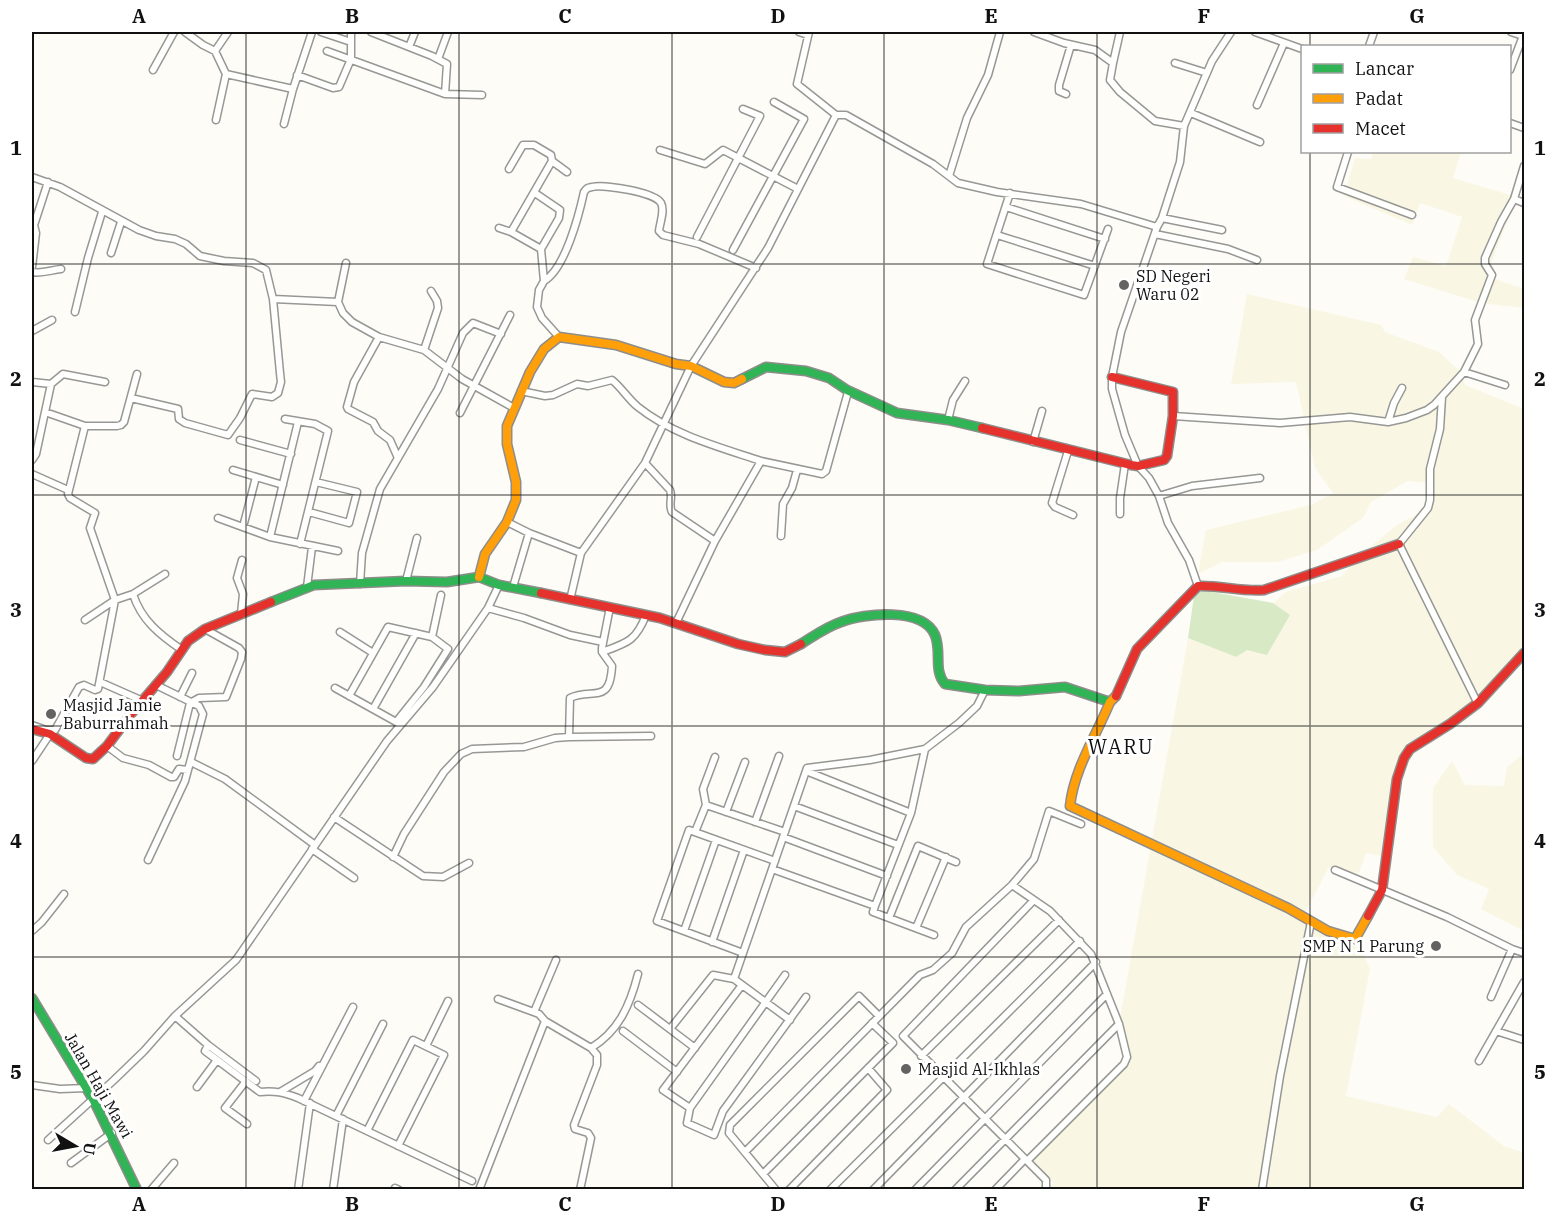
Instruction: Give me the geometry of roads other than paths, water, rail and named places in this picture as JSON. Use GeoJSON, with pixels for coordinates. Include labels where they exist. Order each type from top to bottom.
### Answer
{"type":"FeatureCollection","features":[{"type":"Feature","properties":{"kind":"street"},"geometry":{"type":"LineString","coordinates":[[153,70],[174,32]]}},
{"type":"Feature","properties":{"kind":"street"},"geometry":{"type":"LineString","coordinates":[[185,32],[215,51],[226,74],[216,120]]}},
{"type":"Feature","properties":{"kind":"street"},"geometry":{"type":"LineString","coordinates":[[215,51],[228,32]]}},
{"type":"Feature","properties":{"kind":"street"},"geometry":{"type":"LineString","coordinates":[[284,124],[297,75],[312,32]]}},
{"type":"Feature","properties":{"kind":"street"},"geometry":{"type":"LineString","coordinates":[[321,32],[351,42]]}},
{"type":"Feature","properties":{"kind":"street"},"geometry":{"type":"LineString","coordinates":[[297,75],[337,88],[341,85],[351,59],[351,32]]}},
{"type":"Feature","properties":{"kind":"street"},"geometry":{"type":"LineString","coordinates":[[371,32],[386,34],[448,66],[445,94]]}},
{"type":"Feature","properties":{"kind":"street"},"geometry":{"type":"LineString","coordinates":[[409,47],[415,32]]}},
{"type":"Feature","properties":{"kind":"street"},"geometry":{"type":"LineString","coordinates":[[438,59],[448,32]]}},
{"type":"Feature","properties":{"kind":"street"},"geometry":{"type":"LineString","coordinates":[[799,32],[809,33],[797,84],[836,116],[846,115],[933,164],[958,183],[1010,194],[1081,204],[1156,231],[1235,251],[1257,260]]}},
{"type":"Feature","properties":{"kind":"street"},"geometry":{"type":"LineString","coordinates":[[949,176],[967,118],[987,75],[1000,32]]}},
{"type":"Feature","properties":{"kind":"street"},"geometry":{"type":"LineString","coordinates":[[1034,32],[1071,45],[1095,50],[1113,63]]}},
{"type":"Feature","properties":{"kind":"street"},"geometry":{"type":"LineString","coordinates":[[1120,32],[1110,80],[1120,92],[1155,121],[1184,126]]}},
{"type":"Feature","properties":{"kind":"street"},"geometry":{"type":"LineString","coordinates":[[1198,586],[1189,560],[1168,523],[1159,496],[1149,478],[1138,466],[1122,426],[1112,389],[1112,377],[1128,308],[1162,218],[1180,162],[1184,126],[1207,73],[1231,32]]}},
{"type":"Feature","properties":{"kind":"street"},"geometry":{"type":"LineString","coordinates":[[1255,32],[1301,49]]}},
{"type":"Feature","properties":{"kind":"street"},"geometry":{"type":"LineString","coordinates":[[1511,32],[1524,34],[1511,65]]}},
{"type":"Feature","properties":{"kind":"street"},"geometry":{"type":"LineString","coordinates":[[1257,105],[1284,43]]}},
{"type":"Feature","properties":{"kind":"street"},"geometry":{"type":"LineString","coordinates":[[1066,94],[1059,92],[1059,85],[1071,45]]}},
{"type":"Feature","properties":{"kind":"street"},"geometry":{"type":"LineString","coordinates":[[327,51],[445,94],[482,95]]}},
{"type":"Feature","properties":{"kind":"street"},"geometry":{"type":"LineString","coordinates":[[1175,63],[1207,73]]}},
{"type":"Feature","properties":{"kind":"street"},"geometry":{"type":"LineString","coordinates":[[226,74],[293,89]]}},
{"type":"Feature","properties":{"kind":"street"},"geometry":{"type":"LineString","coordinates":[[733,250],[804,119],[774,102]]}},
{"type":"Feature","properties":{"kind":"street"},"geometry":{"type":"LineString","coordinates":[[697,237],[760,116],[743,109]]}},
{"type":"Feature","properties":{"kind":"street"},"geometry":{"type":"LineString","coordinates":[[1191,113],[1260,142]]}},
{"type":"Feature","properties":{"kind":"street"},"geometry":{"type":"LineString","coordinates":[[570,600],[581,553],[645,463],[691,366],[768,248],[836,116]]}},
{"type":"Feature","properties":{"kind":"street"},"geometry":{"type":"LineString","coordinates":[[509,169],[519,149],[526,144],[534,145],[550,154],[552,161],[567,172]]}},
{"type":"Feature","properties":{"kind":"street"},"geometry":{"type":"LineString","coordinates":[[660,150],[705,164],[723,150],[798,189]]}},
{"type":"Feature","properties":{"kind":"street"},"geometry":{"type":"LineString","coordinates":[[1348,153],[1338,187],[1412,215]]}},
{"type":"Feature","properties":{"kind":"street"},"geometry":{"type":"LineString","coordinates":[[511,232],[552,161]]}},
{"type":"Feature","properties":{"kind":"street"},"geometry":{"type":"LineString","coordinates":[[1173,416],[1280,423],[1350,417],[1388,422],[1427,410],[1464,372],[1478,344],[1475,320],[1491,278],[1485,258],[1514,199],[1524,166]]}},
{"type":"Feature","properties":{"kind":"street"},"geometry":{"type":"LineString","coordinates":[[32,177],[48,182],[121,222],[156,236],[175,239],[186,244],[200,256],[224,261],[253,263],[263,267],[270,281],[280,388],[278,393],[272,397],[257,394],[249,396],[231,432],[223,435],[185,423],[178,418],[178,409],[131,398]]}},
{"type":"Feature","properties":{"kind":"street"},"geometry":{"type":"LineString","coordinates":[[32,267],[36,230],[34,225],[48,182]]}},
{"type":"Feature","properties":{"kind":"street"},"geometry":{"type":"LineString","coordinates":[[559,338],[542,318],[537,307],[539,290],[565,252],[584,192],[589,187],[634,191],[657,198],[663,210],[659,231],[663,235],[699,244],[756,268]]}},
{"type":"Feature","properties":{"kind":"street"},"geometry":{"type":"LineString","coordinates":[[535,193],[560,210],[559,218],[541,249],[544,281]]}},
{"type":"Feature","properties":{"kind":"street"},"geometry":{"type":"LineString","coordinates":[[1010,194],[987,264],[1084,295],[1108,229]]}},
{"type":"Feature","properties":{"kind":"street"},"geometry":{"type":"LineString","coordinates":[[1514,199],[1524,203]]}},
{"type":"Feature","properties":{"kind":"street"},"geometry":{"type":"LineString","coordinates":[[1006,207],[1105,239]]}},
{"type":"Feature","properties":{"kind":"street"},"geometry":{"type":"LineString","coordinates":[[75,312],[102,212]]}},
{"type":"Feature","properties":{"kind":"street"},"geometry":{"type":"LineString","coordinates":[[1162,218],[1222,230]]}},
{"type":"Feature","properties":{"kind":"street"},"geometry":{"type":"LineString","coordinates":[[111,253],[121,222]]}},
{"type":"Feature","properties":{"kind":"street"},"geometry":{"type":"LineString","coordinates":[[499,228],[541,249]]}},
{"type":"Feature","properties":{"kind":"street"},"geometry":{"type":"LineString","coordinates":[[996,235],[1095,266]]}},
{"type":"Feature","properties":{"kind":"street"},"geometry":{"type":"LineString","coordinates":[[346,262],[338,302],[352,322],[379,337],[424,350],[447,368],[514,408]]}},
{"type":"Feature","properties":{"kind":"street"},"geometry":{"type":"LineString","coordinates":[[32,272],[40,273],[61,269]]}},
{"type":"Feature","properties":{"kind":"street"},"geometry":{"type":"LineString","coordinates":[[424,350],[432,332],[438,308],[431,291]]}},
{"type":"Feature","properties":{"kind":"street"},"geometry":{"type":"LineString","coordinates":[[273,299],[338,302]]}},
{"type":"Feature","properties":{"kind":"street"},"geometry":{"type":"LineString","coordinates":[[460,413],[510,315]]}},
{"type":"Feature","properties":{"kind":"street"},"geometry":{"type":"LineString","coordinates":[[32,331],[51,320]]}},
{"type":"Feature","properties":{"kind":"street"},"geometry":{"type":"LineString","coordinates":[[360,584],[362,553],[380,489],[438,390],[463,333],[470,324],[477,324],[501,334]]}},
{"type":"Feature","properties":{"kind":"street"},"geometry":{"type":"LineString","coordinates":[[379,337],[354,382],[347,407],[373,422],[378,431],[390,440],[398,458]]}},
{"type":"Feature","properties":{"kind":"street"},"geometry":{"type":"LineString","coordinates":[[479,578],[485,554],[507,522],[516,500],[516,482],[507,444],[507,426],[521,391],[541,354],[548,344],[559,338],[616,345],[676,364],[691,366],[730,384],[766,367],[815,374],[834,381],[848,392],[854,392],[897,413],[948,420],[1125,464],[1138,466],[1166,458],[1173,416],[1173,392],[1112,377]]}},
{"type":"Feature","properties":{"kind":"street"},"geometry":{"type":"LineString","coordinates":[[1464,372],[1505,385]]}},
{"type":"Feature","properties":{"kind":"street"},"geometry":{"type":"LineString","coordinates":[[32,460],[36,454],[51,384],[63,374],[105,382]]}},
{"type":"Feature","properties":{"kind":"street"},"geometry":{"type":"LineString","coordinates":[[45,412],[85,426],[101,428],[121,425],[137,374]]}},
{"type":"Feature","properties":{"kind":"street"},"geometry":{"type":"LineString","coordinates":[[521,391],[545,396],[553,395],[577,384],[588,386],[612,380],[633,403],[663,423],[715,447],[761,461],[822,474],[826,471],[848,392]]}},
{"type":"Feature","properties":{"kind":"street"},"geometry":{"type":"LineString","coordinates":[[948,420],[953,400],[965,381]]}},
{"type":"Feature","properties":{"kind":"street"},"geometry":{"type":"LineString","coordinates":[[32,382],[51,384]]}},
{"type":"Feature","properties":{"kind":"street"},"geometry":{"type":"LineString","coordinates":[[1388,422],[1402,388]]}},
{"type":"Feature","properties":{"kind":"street"},"geometry":{"type":"LineString","coordinates":[[1442,396],[1440,429],[1430,469],[1430,500],[1425,513],[1399,544],[1264,590],[1254,592],[1229,587],[1198,586],[1137,649],[1115,698],[1110,702],[1073,787],[1070,806],[1193,866],[1290,909],[1311,922],[1355,939],[1382,890],[1397,779],[1404,758],[1410,748],[1465,715],[1478,704],[1515,660],[1524,653]]}},
{"type":"Feature","properties":{"kind":"street"},"geometry":{"type":"LineString","coordinates":[[1033,442],[1042,411]]}},
{"type":"Feature","properties":{"kind":"street"},"geometry":{"type":"LineString","coordinates":[[285,419],[315,424],[328,430],[300,544]]}},
{"type":"Feature","properties":{"kind":"street"},"geometry":{"type":"LineString","coordinates":[[270,537],[298,422]]}},
{"type":"Feature","properties":{"kind":"street"},"geometry":{"type":"LineString","coordinates":[[32,727],[55,730],[79,687],[84,685],[97,690],[115,600],[90,528],[95,513],[70,498],[68,490],[85,426]]}},
{"type":"Feature","properties":{"kind":"street"},"geometry":{"type":"LineString","coordinates":[[240,440],[291,454]]}},
{"type":"Feature","properties":{"kind":"street"},"geometry":{"type":"LineString","coordinates":[[1068,451],[1052,503],[1055,507],[1073,515]]}},
{"type":"Feature","properties":{"kind":"street"},"geometry":{"type":"LineString","coordinates":[[676,623],[690,589],[715,541],[761,461]]}},
{"type":"Feature","properties":{"kind":"street"},"geometry":{"type":"LineString","coordinates":[[645,463],[670,490],[672,512],[715,541]]}},
{"type":"Feature","properties":{"kind":"street"},"geometry":{"type":"LineString","coordinates":[[1120,514],[1125,464]]}},
{"type":"Feature","properties":{"kind":"street"},"geometry":{"type":"LineString","coordinates":[[233,470],[283,485]]}},
{"type":"Feature","properties":{"kind":"street"},"geometry":{"type":"LineString","coordinates":[[781,536],[783,504],[792,488],[797,470]]}},
{"type":"Feature","properties":{"kind":"street"},"geometry":{"type":"LineString","coordinates":[[32,474],[68,490]]}},
{"type":"Feature","properties":{"kind":"street"},"geometry":{"type":"LineString","coordinates":[[243,527],[256,477]]}},
{"type":"Feature","properties":{"kind":"street"},"geometry":{"type":"LineString","coordinates":[[1159,496],[1192,486],[1260,478]]}},
{"type":"Feature","properties":{"kind":"street"},"geometry":{"type":"LineString","coordinates":[[309,512],[349,523],[357,492],[316,482]]}},
{"type":"Feature","properties":{"kind":"street"},"geometry":{"type":"LineString","coordinates":[[218,518],[270,537],[338,551]]}},
{"type":"Feature","properties":{"kind":"street"},"geometry":{"type":"LineString","coordinates":[[507,522],[581,553]]}},
{"type":"Feature","properties":{"kind":"street"},"geometry":{"type":"LineString","coordinates":[[513,587],[529,533]]}},
{"type":"Feature","properties":{"kind":"street"},"geometry":{"type":"LineString","coordinates":[[406,581],[417,538]]}},
{"type":"Feature","properties":{"kind":"street"},"geometry":{"type":"LineString","coordinates":[[1399,544],[1478,704]]}},
{"type":"Feature","properties":{"kind":"street"},"geometry":{"type":"LineString","coordinates":[[308,587],[312,547]]}},
{"type":"Feature","properties":{"kind":"street"},"geometry":{"type":"LineString","coordinates":[[241,614],[243,594],[237,578],[242,560]]}},
{"type":"Feature","properties":{"kind":"street"},"geometry":{"type":"LineString","coordinates":[[86,620],[115,600],[133,594],[165,574]]}},
{"type":"Feature","properties":{"kind":"street"},"geometry":{"type":"LineString","coordinates":[[32,727],[50,734],[89,759],[93,759],[107,747],[188,641],[205,629],[308,587],[406,581],[447,582],[479,578],[499,585],[646,615],[676,623],[733,644],[780,652],[791,650],[820,631],[849,618],[889,615],[914,619],[928,625],[937,639],[939,674],[942,682],[985,690],[1019,691],[1065,687],[1110,702]]}},
{"type":"Feature","properties":{"kind":"street"},"geometry":{"type":"LineString","coordinates":[[399,723],[433,687],[488,608],[499,585]]}},
{"type":"Feature","properties":{"kind":"street"},"geometry":{"type":"LineString","coordinates":[[133,594],[149,624],[162,637],[182,650]]}},
{"type":"Feature","properties":{"kind":"street"},"geometry":{"type":"LineString","coordinates":[[432,637],[441,595]]}},
{"type":"Feature","properties":{"kind":"street"},"geometry":{"type":"LineString","coordinates":[[569,736],[570,698],[598,695],[607,688],[612,666],[602,652],[610,607]]}},
{"type":"Feature","properties":{"kind":"street"},"geometry":{"type":"LineString","coordinates":[[488,608],[570,635],[603,642]]}},
{"type":"Feature","properties":{"kind":"street"},"geometry":{"type":"LineString","coordinates":[[602,652],[627,643],[633,638],[640,630],[646,615]]}},
{"type":"Feature","properties":{"kind":"street"},"geometry":{"type":"LineString","coordinates":[[48,1140],[144,1051],[175,1016],[236,960],[448,649],[432,637],[388,627],[349,696]]}},
{"type":"Feature","properties":{"kind":"street"},"geometry":{"type":"LineString","coordinates":[[177,756],[190,703],[199,698],[221,699],[226,697],[241,659],[242,652],[239,648],[205,629]]}},
{"type":"Feature","properties":{"kind":"street"},"geometry":{"type":"LineString","coordinates":[[340,632],[373,653]]}},
{"type":"Feature","properties":{"kind":"street"},"geometry":{"type":"LineString","coordinates":[[373,709],[416,633]]}},
{"type":"Feature","properties":{"kind":"street"},"geometry":{"type":"LineString","coordinates":[[180,697],[192,673]]}},
{"type":"Feature","properties":{"kind":"street"},"geometry":{"type":"LineString","coordinates":[[100,682],[143,701]]}},
{"type":"Feature","properties":{"kind":"street"},"geometry":{"type":"LineString","coordinates":[[148,860],[180,795],[203,714],[199,706],[156,685]]}},
{"type":"Feature","properties":{"kind":"street"},"geometry":{"type":"LineString","coordinates":[[335,688],[399,723]]}},
{"type":"Feature","properties":{"kind":"street"},"geometry":{"type":"LineString","coordinates":[[734,979],[807,768],[870,760],[925,749],[977,706],[985,690]]}},
{"type":"Feature","properties":{"kind":"street"},"geometry":{"type":"LineString","coordinates":[[32,761],[50,734]]}},
{"type":"Feature","properties":{"kind":"street"},"geometry":{"type":"LineString","coordinates":[[393,857],[404,834],[444,772],[461,754],[472,749],[524,747],[569,736],[651,736]]}},
{"type":"Feature","properties":{"kind":"street"},"geometry":{"type":"LineString","coordinates":[[107,747],[123,758],[149,765],[171,777],[174,777],[178,769],[188,770]]}},
{"type":"Feature","properties":{"kind":"street"},"geometry":{"type":"LineString","coordinates":[[925,749],[910,813],[873,912],[934,935]]}},
{"type":"Feature","properties":{"kind":"street"},"geometry":{"type":"LineString","coordinates":[[755,822],[780,756]]}},
{"type":"Feature","properties":{"kind":"street"},"geometry":{"type":"LineString","coordinates":[[695,832],[705,805],[703,789],[715,757]]}},
{"type":"Feature","properties":{"kind":"street"},"geometry":{"type":"LineString","coordinates":[[191,762],[225,779],[354,878]]}},
{"type":"Feature","properties":{"kind":"street"},"geometry":{"type":"LineString","coordinates":[[726,812],[745,762]]}},
{"type":"Feature","properties":{"kind":"street"},"geometry":{"type":"LineString","coordinates":[[806,771],[910,813]]}},
{"type":"Feature","properties":{"kind":"street"},"geometry":{"type":"LineString","coordinates":[[705,805],[755,822],[887,876]]}},
{"type":"Feature","properties":{"kind":"street"},"geometry":{"type":"LineString","coordinates":[[794,806],[898,845]]}},
{"type":"Feature","properties":{"kind":"street"},"geometry":{"type":"LineString","coordinates":[[745,1152],[920,975],[933,970],[952,953],[966,927],[1012,885],[1034,859],[1049,811],[1081,824]]}},
{"type":"Feature","properties":{"kind":"street"},"geometry":{"type":"LineString","coordinates":[[334,817],[423,876],[443,877],[469,863]]}},
{"type":"Feature","properties":{"kind":"street"},"geometry":{"type":"LineString","coordinates":[[743,953],[657,921],[689,830],[775,861]]}},
{"type":"Feature","properties":{"kind":"street"},"geometry":{"type":"LineString","coordinates":[[684,931],[716,840]]}},
{"type":"Feature","properties":{"kind":"street"},"geometry":{"type":"LineString","coordinates":[[889,918],[918,846],[956,862]]}},
{"type":"Feature","properties":{"kind":"street"},"geometry":{"type":"LineString","coordinates":[[712,942],[744,850]]}},
{"type":"Feature","properties":{"kind":"street"},"geometry":{"type":"LineString","coordinates":[[916,928],[946,857]]}},
{"type":"Feature","properties":{"kind":"street"},"geometry":{"type":"LineString","coordinates":[[772,869],[875,906]]}},
{"type":"Feature","properties":{"kind":"street"},"geometry":{"type":"LineString","coordinates":[[1335,870],[1524,953]]}},
{"type":"Feature","properties":{"kind":"street"},"geometry":{"type":"LineString","coordinates":[[995,1190],[1126,1060],[1127,1053],[1096,962],[1080,941],[1059,920],[1012,885]]}},
{"type":"Feature","properties":{"kind":"street"},"geometry":{"type":"LineString","coordinates":[[32,931],[64,894]]}},
{"type":"Feature","properties":{"kind":"street"},"geometry":{"type":"LineString","coordinates":[[1034,900],[903,1036],[1046,1180],[1046,1190]]}},
{"type":"Feature","properties":{"kind":"street"},"geometry":{"type":"LineString","coordinates":[[921,1056],[1059,920]]}},
{"type":"Feature","properties":{"kind":"street"},"geometry":{"type":"LineString","coordinates":[[1262,1190],[1280,1076],[1311,922]]}},
{"type":"Feature","properties":{"kind":"street"},"geometry":{"type":"LineString","coordinates":[[830,1190],[1080,941]]}},
{"type":"Feature","properties":{"kind":"street"},"geometry":{"type":"LineString","coordinates":[[1491,997],[1512,949]]}},
{"type":"Feature","properties":{"kind":"street"},"geometry":{"type":"LineString","coordinates":[[534,1012],[556,960]]}},
{"type":"Feature","properties":{"kind":"street"},"geometry":{"type":"LineString","coordinates":[[873,1190],[1096,962]]}},
{"type":"Feature","properties":{"kind":"street"},"geometry":{"type":"LineString","coordinates":[[591,1048],[603,1041],[621,1020],[632,999],[638,974]]}},
{"type":"Feature","properties":{"kind":"street"},"geometry":{"type":"LineString","coordinates":[[670,1029],[713,975],[734,979],[790,1020]]}},
{"type":"Feature","properties":{"kind":"street"},"geometry":{"type":"LineString","coordinates":[[785,975],[690,1108],[687,1123],[714,1135],[723,1111],[806,997]]}},
{"type":"Feature","properties":{"kind":"street"},"geometry":{"type":"LineString","coordinates":[[1479,1062],[1524,982]]}},
{"type":"Feature","properties":{"kind":"street"},"geometry":{"type":"LineString","coordinates":[[690,1108],[663,1090],[742,985]]}},
{"type":"Feature","properties":{"kind":"street"},"geometry":{"type":"LineString","coordinates":[[915,1190],[1107,994]]}},
{"type":"Feature","properties":{"kind":"street"},"geometry":{"type":"LineString","coordinates":[[776,1190],[729,1133],[730,1125],[859,996],[879,1016]]}},
{"type":"Feature","properties":{"kind":"street","name":"Jalan Haji Mawi"},"geometry":{"type":"LineString","coordinates":[[32,998],[47,1027],[87,1088],[112,1133],[137,1190]]}},
{"type":"Feature","properties":{"kind":"street"},"geometry":{"type":"LineString","coordinates":[[498,999],[539,1014],[545,1021],[591,1048],[597,1055],[598,1061],[574,1125],[577,1129],[588,1132],[591,1137],[580,1190]]}},
{"type":"Feature","properties":{"kind":"street"},"geometry":{"type":"LineString","coordinates":[[426,1046],[448,1001]]}},
{"type":"Feature","properties":{"kind":"street"},"geometry":{"type":"LineString","coordinates":[[638,1005],[695,1048]]}},
{"type":"Feature","properties":{"kind":"street"},"geometry":{"type":"LineString","coordinates":[[298,1190],[307,1102],[353,1006]]}},
{"type":"Feature","properties":{"kind":"street"},"geometry":{"type":"LineString","coordinates":[[175,1016],[256,1082]]}},
{"type":"Feature","properties":{"kind":"street"},"geometry":{"type":"LineString","coordinates":[[479,1190],[545,1021]]}},
{"type":"Feature","properties":{"kind":"street"},"geometry":{"type":"LineString","coordinates":[[763,1174],[893,1043],[872,1023]]}},
{"type":"Feature","properties":{"kind":"street"},"geometry":{"type":"LineString","coordinates":[[333,1190],[339,1118],[382,1024]]}},
{"type":"Feature","properties":{"kind":"street"},"geometry":{"type":"LineString","coordinates":[[955,1190],[1119,1024]]}},
{"type":"Feature","properties":{"kind":"street"},"geometry":{"type":"LineString","coordinates":[[623,1030],[677,1072]]}},
{"type":"Feature","properties":{"kind":"street"},"geometry":{"type":"LineString","coordinates":[[1496,1031],[1524,1040]]}},
{"type":"Feature","properties":{"kind":"street"},"geometry":{"type":"LineString","coordinates":[[367,1131],[413,1040],[426,1046],[444,1055],[398,1146]]}},
{"type":"Feature","properties":{"kind":"street"},"geometry":{"type":"LineString","coordinates":[[208,1045],[205,1051],[260,1092],[269,1090],[280,1092],[307,1102],[472,1181]]}},
{"type":"Feature","properties":{"kind":"street"},"geometry":{"type":"LineString","coordinates":[[280,1092],[315,1071],[327,1057]]}},
{"type":"Feature","properties":{"kind":"street"},"geometry":{"type":"LineString","coordinates":[[197,1087],[217,1060]]}},
{"type":"Feature","properties":{"kind":"street"},"geometry":{"type":"LineString","coordinates":[[789,1190],[887,1090],[868,1068]]}},
{"type":"Feature","properties":{"kind":"street"},"geometry":{"type":"LineString","coordinates":[[246,1081],[225,1108],[247,1124]]}},
{"type":"Feature","properties":{"kind":"street"},"geometry":{"type":"LineString","coordinates":[[32,1085],[60,1089],[87,1088]]}},
{"type":"Feature","properties":{"kind":"street"},"geometry":{"type":"LineString","coordinates":[[71,1163],[112,1133]]}},
{"type":"Feature","properties":{"kind":"street"},"geometry":{"type":"LineString","coordinates":[[151,1190],[174,1163]]}},
{"type":"Feature","properties":{"kind":"place","name":"SD Negeri Waru 02"},"geometry":{"type":"Point","coordinates":[1124,285]}},
{"type":"Feature","properties":{"kind":"place","name":"Masjid Jamie Baburrahmah"},"geometry":{"type":"Point","coordinates":[51,714]}},
{"type":"Feature","properties":{"kind":"place","name":"SMP N 1 Parung"},"geometry":{"type":"Point","coordinates":[1436,946]}},
{"type":"Feature","properties":{"kind":"place","name":"Masjid Al-Ikhlas"},"geometry":{"type":"Point","coordinates":[906,1069]}},
{"type":"Feature","properties":{"kind":"district","name":"WARU"},"geometry":{"type":"Point","coordinates":[1121,747]}}]}
